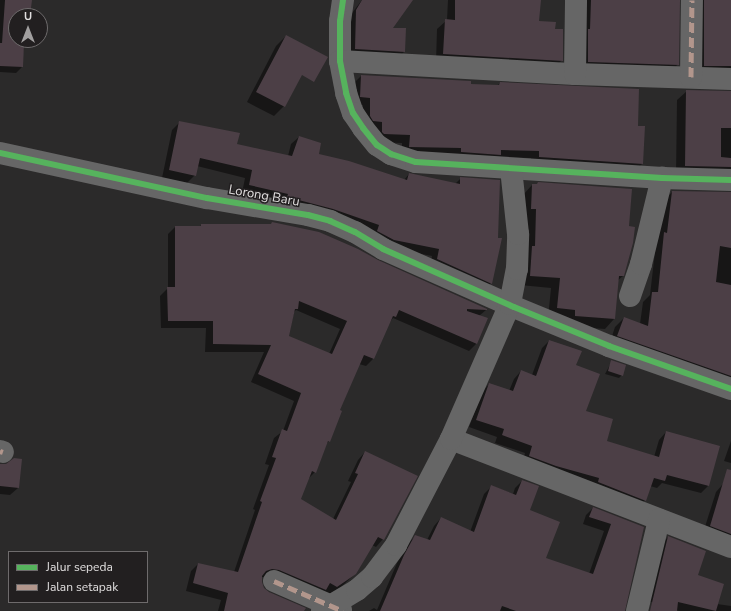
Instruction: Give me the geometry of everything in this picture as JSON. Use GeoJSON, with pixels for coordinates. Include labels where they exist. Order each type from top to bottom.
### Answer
{"type":"FeatureCollection","features":[{"type":"Feature","properties":{"kind":"street"},"geometry":{"type":"LineString","coordinates":[[343,0],[340,21],[340,61],[346,93],[353,113],[363,128],[377,145],[392,154],[416,162],[662,178],[731,180]]}},
{"type":"Feature","properties":{"kind":"street"},"geometry":{"type":"LineString","coordinates":[[575,74],[576,0]]}},
{"type":"Feature","properties":{"kind":"street"},"geometry":{"type":"LineString","coordinates":[[691,77],[692,0]]}},
{"type":"Feature","properties":{"kind":"street"},"geometry":{"type":"LineString","coordinates":[[340,61],[575,74],[731,79]]}},
{"type":"Feature","properties":{"kind":"street","name":"Lorong Baru"},"geometry":{"type":"LineString","coordinates":[[0,153],[207,198],[308,215],[330,221],[355,232],[383,249],[608,346],[731,389]]}},
{"type":"Feature","properties":{"kind":"street"},"geometry":{"type":"LineString","coordinates":[[274,581],[332,609],[372,577],[396,545],[451,439],[510,304],[517,269],[518,234],[511,169]]}},
{"type":"Feature","properties":{"kind":"street"},"geometry":{"type":"LineString","coordinates":[[630,296],[641,264],[662,178]]}},
{"type":"Feature","properties":{"kind":"street"},"geometry":{"type":"LineString","coordinates":[[451,439],[731,547]]}},
{"type":"Feature","properties":{"kind":"street"},"geometry":{"type":"LineString","coordinates":[[637,611],[659,520]]}},
{"type":"Feature","properties":{"kind":"building"},"geometry":{"type":"Polygon","coordinates":[[[5,0],[32,0],[31,8],[8,8],[8,48],[24,48],[23,67],[0,66],[0,43],[2,43],[5,0]]]}},
{"type":"Feature","properties":{"kind":"building"},"geometry":{"type":"Polygon","coordinates":[[[362,0],[413,0],[393,28],[406,28],[405,52],[355,49],[356,10],[362,0]]]}},
{"type":"Feature","properties":{"kind":"building"},"geometry":{"type":"Polygon","coordinates":[[[455,0],[541,0],[539,21],[556,22],[555,29],[563,29],[563,61],[443,54],[445,19],[455,20],[455,0]]]}},
{"type":"Feature","properties":{"kind":"building"},"geometry":{"type":"Polygon","coordinates":[[[591,0],[680,0],[679,65],[588,62],[588,29],[590,29],[591,0]]]}},
{"type":"Feature","properties":{"kind":"building"},"geometry":{"type":"Polygon","coordinates":[[[704,0],[731,0],[731,66],[704,66],[704,0]]]}},
{"type":"Feature","properties":{"kind":"building"},"geometry":{"type":"Polygon","coordinates":[[[286,35],[328,57],[314,82],[302,75],[285,107],[256,92],[286,35]]]}},
{"type":"Feature","properties":{"kind":"building"},"geometry":{"type":"Polygon","coordinates":[[[361,75],[471,81],[471,84],[499,85],[500,82],[639,89],[638,126],[645,126],[643,164],[539,157],[539,151],[501,150],[501,155],[461,152],[461,148],[409,147],[410,135],[384,134],[382,132],[382,122],[373,121],[370,116],[370,98],[360,97],[361,75]]]}},
{"type":"Feature","properties":{"kind":"building"},"geometry":{"type":"Polygon","coordinates":[[[686,90],[731,91],[731,128],[721,128],[721,157],[731,158],[731,167],[685,166],[686,90]]]}},
{"type":"Feature","properties":{"kind":"building"},"geometry":{"type":"Polygon","coordinates":[[[179,121],[240,133],[237,144],[292,156],[299,136],[321,143],[319,154],[349,161],[407,180],[409,173],[460,184],[460,177],[500,180],[498,238],[502,238],[492,284],[437,259],[439,249],[394,240],[377,231],[379,225],[333,209],[287,197],[288,194],[249,185],[252,170],[200,158],[196,176],[169,170],[179,121]]]}},
{"type":"Feature","properties":{"kind":"building"},"geometry":{"type":"Polygon","coordinates":[[[538,182],[632,189],[629,226],[635,227],[633,243],[624,276],[619,276],[615,319],[575,316],[575,310],[557,308],[560,278],[530,276],[532,246],[535,246],[536,209],[531,209],[532,184],[537,184],[538,182]]]}},
{"type":"Feature","properties":{"kind":"building"},"geometry":{"type":"Polygon","coordinates":[[[672,191],[731,192],[731,248],[720,246],[716,282],[731,285],[731,376],[617,336],[624,317],[648,326],[652,292],[658,292],[664,232],[667,233],[672,191]]]}},
{"type":"Feature","properties":{"kind":"building"},"geometry":{"type":"Polygon","coordinates":[[[272,222],[319,232],[487,309],[467,309],[467,311],[488,318],[477,344],[399,310],[396,317],[393,316],[374,359],[364,355],[340,410],[342,411],[330,442],[328,441],[316,473],[312,471],[301,499],[336,520],[358,474],[355,473],[365,451],[418,476],[384,540],[378,537],[356,574],[337,587],[330,583],[326,590],[279,570],[272,569],[266,571],[262,576],[264,588],[269,592],[306,608],[304,611],[224,611],[228,593],[193,583],[198,563],[238,572],[262,502],[260,501],[276,458],[272,457],[282,429],[287,431],[301,393],[258,374],[271,345],[213,344],[213,321],[168,321],[167,287],[175,287],[175,226],[201,226],[201,224],[271,224],[272,222]],[[299,301],[298,309],[295,309],[289,336],[332,354],[347,321],[299,301]]]}},
{"type":"Feature","properties":{"kind":"building"},"geometry":{"type":"Polygon","coordinates":[[[549,340],[582,351],[576,365],[600,374],[586,411],[613,419],[607,441],[659,457],[666,431],[720,446],[709,486],[667,475],[665,481],[654,478],[646,501],[598,482],[599,478],[556,466],[529,456],[532,446],[502,435],[504,429],[476,420],[489,383],[513,391],[521,370],[536,376],[549,340]]]}},
{"type":"Feature","properties":{"kind":"building"},"geometry":{"type":"Polygon","coordinates":[[[611,360],[626,365],[623,376],[608,371],[611,360]]]}},
{"type":"Feature","properties":{"kind":"building"},"geometry":{"type":"Polygon","coordinates":[[[14,458],[22,459],[19,488],[0,486],[0,464],[6,464],[14,458]]]}},
{"type":"Feature","properties":{"kind":"building"},"geometry":{"type":"Polygon","coordinates":[[[727,469],[731,470],[731,534],[710,526],[727,469]]]}},
{"type":"Feature","properties":{"kind":"building"},"geometry":{"type":"Polygon","coordinates":[[[522,480],[539,486],[530,510],[560,522],[546,558],[593,574],[611,524],[589,517],[593,507],[644,527],[625,611],[516,611],[502,606],[500,611],[380,611],[404,555],[415,535],[430,540],[441,517],[474,532],[491,485],[516,495],[522,480]]]}},
{"type":"Feature","properties":{"kind":"building"},"geometry":{"type":"Polygon","coordinates":[[[668,536],[706,551],[698,575],[724,584],[716,611],[678,602],[677,611],[650,611],[668,536]]]}},
{"type":"Feature","properties":{"kind":"marked path"},"geometry":{"type":"LineString","coordinates":[[691,77],[692,0]]}},
{"type":"Feature","properties":{"kind":"marked path"},"geometry":{"type":"LineString","coordinates":[[274,581],[343,611]]}},
{"type":"Feature","properties":{"kind":"cycle path"},"geometry":{"type":"LineString","coordinates":[[343,0],[340,21],[340,61],[346,93],[353,113],[363,128],[377,145],[391,154],[416,162],[662,178],[731,180]]}},
{"type":"Feature","properties":{"kind":"cycle path"},"geometry":{"type":"LineString","coordinates":[[0,153],[207,198],[308,215],[330,221],[355,232],[383,249],[514,307],[609,346],[731,389]]}}]}
